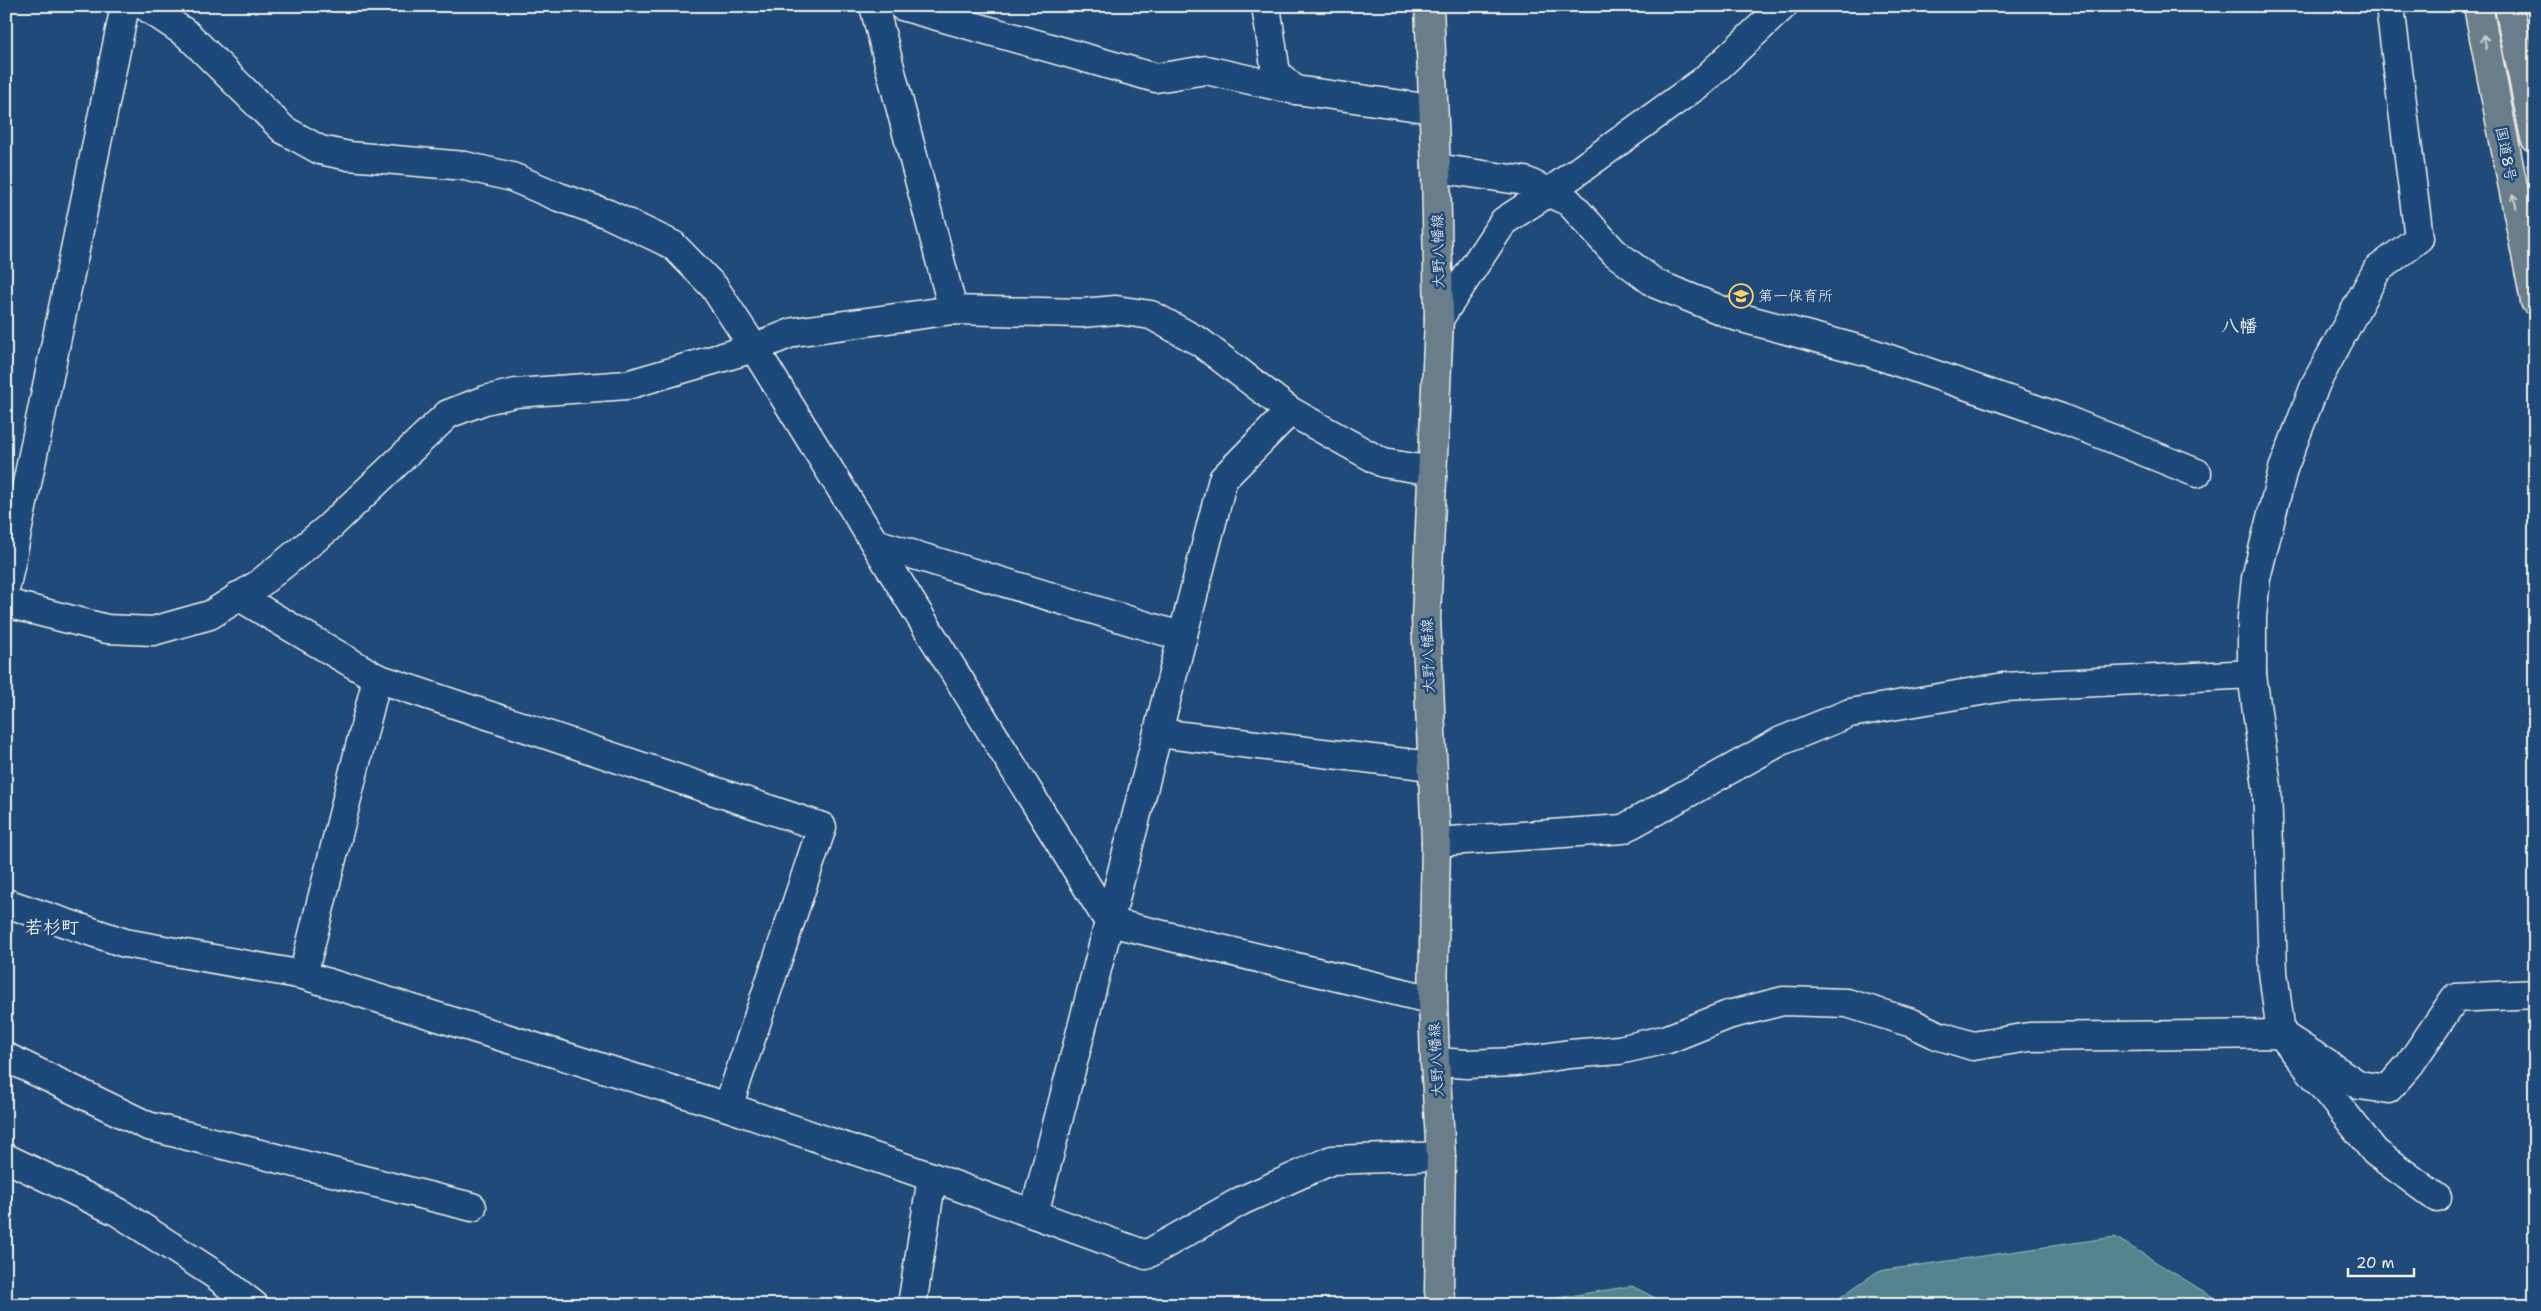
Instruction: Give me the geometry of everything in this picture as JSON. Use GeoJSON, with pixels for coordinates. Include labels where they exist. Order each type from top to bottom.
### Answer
{"type":"FeatureCollection","features":[{"type":"Feature","properties":{"kind":"main road","name":"大野八幡線"},"geometry":{"type":"LineString","coordinates":[[1429,6],[1436,168],[1439,319],[1426,618],[1431,766],[1436,842],[1433,1000],[1441,1156],[1439,1291],[1442,1305]]}},
{"type":"Feature","properties":{"kind":"main road","name":"国道8号"},"geometry":{"type":"LineString","coordinates":[[2478,6],[2535,301]]}},
{"type":"Feature","properties":{"kind":"main road","name":"国道8号"},"geometry":{"type":"LineString","coordinates":[[2509,6],[2535,138]]}},
{"type":"Feature","properties":{"kind":"street"},"geometry":{"type":"LineString","coordinates":[[6,586],[125,6]]}},
{"type":"Feature","properties":{"kind":"street"},"geometry":{"type":"LineString","coordinates":[[145,6],[187,34],[284,130],[320,150],[349,156],[465,166],[512,177],[559,197],[608,214],[672,245],[714,287],[754,348],[1110,922],[1433,1000]]}},
{"type":"Feature","properties":{"kind":"street"},"geometry":{"type":"LineString","coordinates":[[874,6],[953,310]]}},
{"type":"Feature","properties":{"kind":"street"},"geometry":{"type":"LineString","coordinates":[[902,6],[1156,78],[1206,70],[1295,90],[1433,108]]}},
{"type":"Feature","properties":{"kind":"street"},"geometry":{"type":"LineString","coordinates":[[1266,6],[1276,73],[1295,90]]}},
{"type":"Feature","properties":{"kind":"street"},"geometry":{"type":"LineString","coordinates":[[1439,319],[1504,221],[1548,192],[1703,81],[1783,6]]}},
{"type":"Feature","properties":{"kind":"street"},"geometry":{"type":"LineString","coordinates":[[2390,6],[2419,238],[2377,270],[2316,383],[2309,400],[2283,469],[2256,578],[2252,617],[2252,674],[2267,787],[2273,972],[2281,1034],[2375,1152],[2437,1198]]}},
{"type":"Feature","properties":{"kind":"street"},"geometry":{"type":"LineString","coordinates":[[1436,168],[1525,181],[1569,202],[1614,252],[1656,284],[1738,317],[1869,352],[2062,418],[2197,473]]}},
{"type":"Feature","properties":{"kind":"street"},"geometry":{"type":"LineString","coordinates":[[6,603],[108,629],[152,631],[210,615],[259,584],[327,529],[448,414],[485,400],[516,393],[627,385],[754,348],[794,332],[953,310],[1082,313],[1116,310],[1151,315],[1200,342],[1290,411],[1383,463],[1433,471]]}},
{"type":"Feature","properties":{"kind":"street"},"geometry":{"type":"LineString","coordinates":[[1034,1214],[1223,479],[1290,411]]}},
{"type":"Feature","properties":{"kind":"street"},"geometry":{"type":"LineString","coordinates":[[875,543],[1182,637]]}},
{"type":"Feature","properties":{"kind":"street"},"geometry":{"type":"LineString","coordinates":[[238,596],[377,678],[822,828],[728,1107]]}},
{"type":"Feature","properties":{"kind":"street"},"geometry":{"type":"LineString","coordinates":[[1436,842],[1623,829],[1780,741],[1850,713],[2004,686],[2252,674]]}},
{"type":"Feature","properties":{"kind":"street"},"geometry":{"type":"LineString","coordinates":[[303,975],[377,678]]}},
{"type":"Feature","properties":{"kind":"street"},"geometry":{"type":"LineString","coordinates":[[1158,733],[1431,766]]}},
{"type":"Feature","properties":{"kind":"street"},"geometry":{"type":"LineString","coordinates":[[6,903],[124,943],[303,975],[728,1107],[932,1177],[1146,1255],[1241,1201],[1332,1160],[1441,1156]]}},
{"type":"Feature","properties":{"kind":"street"},"geometry":{"type":"LineString","coordinates":[[1435,1062],[1467,1064],[1516,1062],[1570,1054],[1619,1050],[1668,1040],[1728,1015],[1783,1001],[1846,1003],[1912,1023],[1937,1036],[1973,1046],[2029,1037],[2281,1034],[2359,1085],[2388,1089],[2410,1064],[2455,998],[2535,994]]}},
{"type":"Feature","properties":{"kind":"street"},"geometry":{"type":"LineString","coordinates":[[6,1057],[148,1126],[472,1207]]}},
{"type":"Feature","properties":{"kind":"street"},"geometry":{"type":"LineString","coordinates":[[6,1158],[118,1212],[214,1274],[254,1305]]}},
{"type":"Feature","properties":{"kind":"street"},"geometry":{"type":"LineString","coordinates":[[912,1305],[932,1177]]}},
{"type":"Feature","properties":{"kind":"green space"},"geometry":{"type":"Polygon","coordinates":[[[2115,1237],[2226,1305],[1829,1305],[1878,1271],[2115,1237]]]}},
{"type":"Feature","properties":{"kind":"green space"},"geometry":{"type":"Polygon","coordinates":[[[1632,1286],[1669,1305],[1513,1305],[1632,1286]]]}},
{"type":"Feature","properties":{"kind":"place","name":"第一保育所"},"geometry":{"type":"Point","coordinates":[1741,296]}},
{"type":"Feature","properties":{"kind":"district","name":"八幡"},"geometry":{"type":"Point","coordinates":[2239,326]}},
{"type":"Feature","properties":{"kind":"district","name":"若杉町"},"geometry":{"type":"Point","coordinates":[52,927]}}]}
